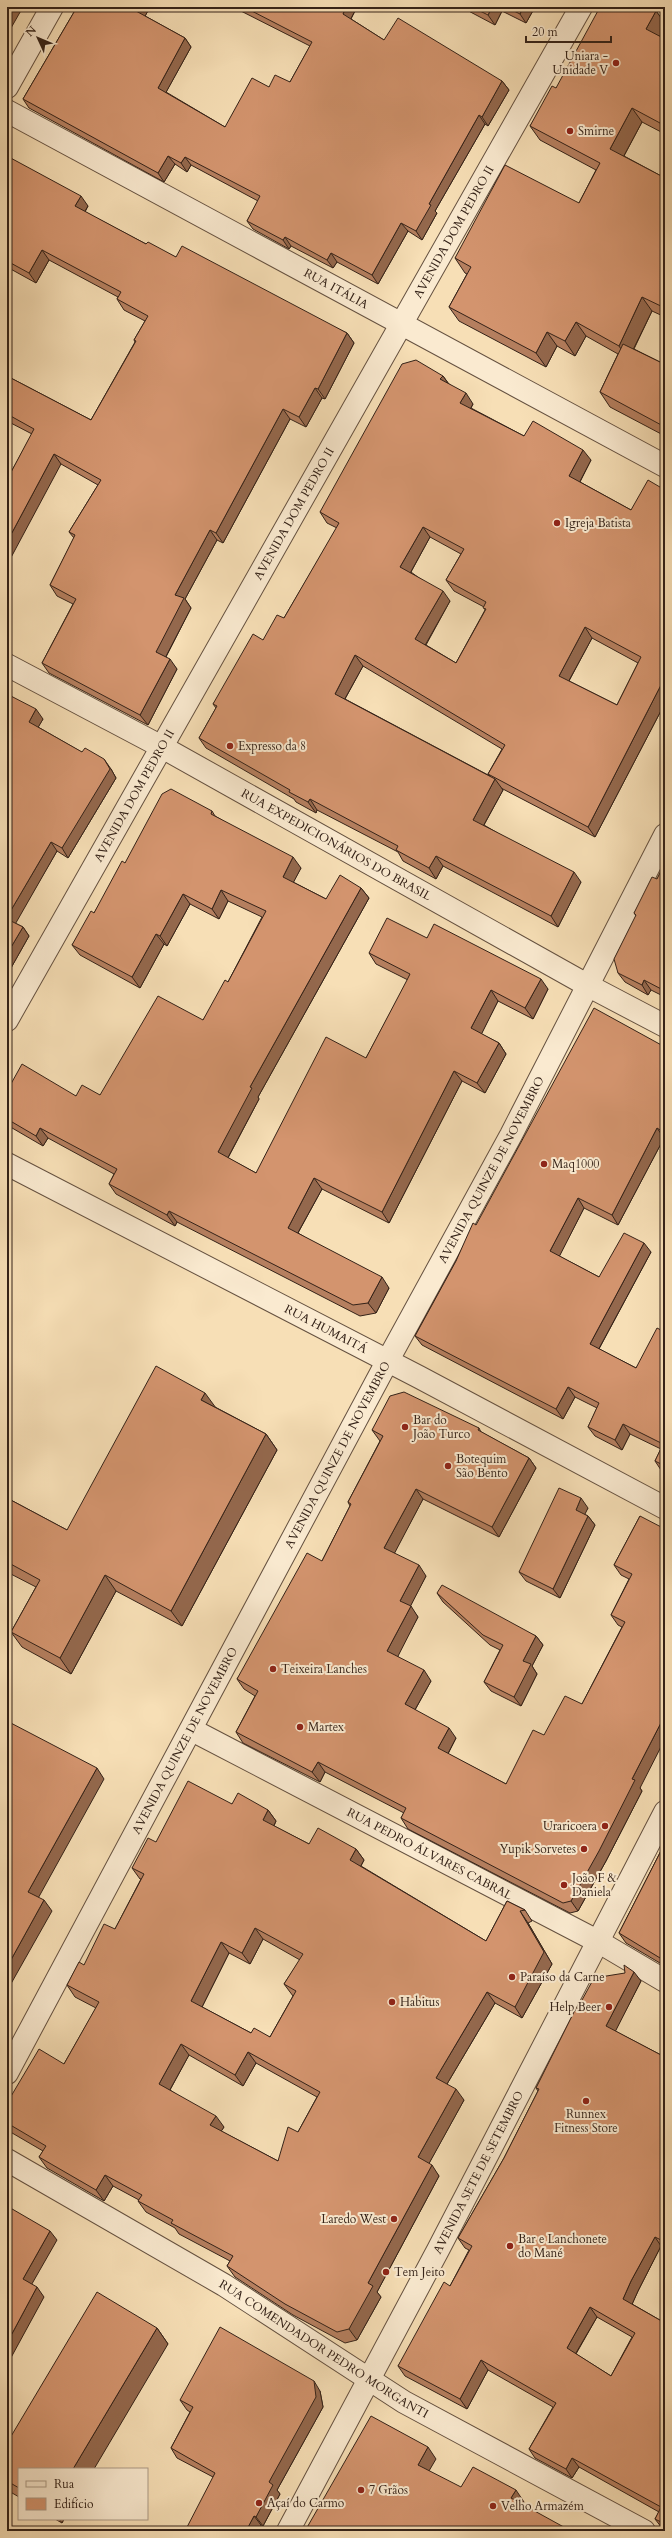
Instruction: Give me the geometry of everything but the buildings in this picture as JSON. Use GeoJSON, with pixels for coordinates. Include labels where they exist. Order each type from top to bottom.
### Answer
{"type":"FeatureCollection","features":[{"type":"Feature","properties":{"kind":"street"},"geometry":{"type":"LineString","coordinates":[[7,87],[52,7]]}},
{"type":"Feature","properties":{"kind":"street","name":"AVENIDA DOM PEDRO II"},"geometry":{"type":"LineString","coordinates":[[7,1020],[581,7]]}},
{"type":"Feature","properties":{"kind":"street","name":"RUA ITÁLIA"},"geometry":{"type":"LineString","coordinates":[[7,111],[665,466]]}},
{"type":"Feature","properties":{"kind":"street","name":"RUA EXPEDICIONÁRIOS DO BRASIL"},"geometry":{"type":"LineString","coordinates":[[7,665],[162,747],[587,986],[665,1026]]}},
{"type":"Feature","properties":{"kind":"street","name":"AVENIDA QUINZE DE NOVEMBRO"},"geometry":{"type":"LineString","coordinates":[[7,2074],[192,1730],[388,1360],[511,1135],[665,835]]}},
{"type":"Feature","properties":{"kind":"street","name":"RUA HUMAITÁ"},"geometry":{"type":"LineString","coordinates":[[7,1164],[388,1360],[665,1508]]}},
{"type":"Feature","properties":{"kind":"street","name":"RUA PEDRO ÁLVARES CABRAL"},"geometry":{"type":"LineString","coordinates":[[192,1730],[599,1942],[665,1981]]}},
{"type":"Feature","properties":{"kind":"street","name":"AVENIDA SETE DE SETEMBRO"},"geometry":{"type":"LineString","coordinates":[[288,2531],[370,2379],[599,1942],[665,1812]]}},
{"type":"Feature","properties":{"kind":"street","name":"RUA COMENDADOR PEDRO MORGANTI"},"geometry":{"type":"LineString","coordinates":[[7,2160],[224,2285],[404,2402],[644,2531]]}},
{"type":"Feature","properties":{"kind":"place","name":"Uniara - Unidade V"},"geometry":{"type":"Point","coordinates":[616,63]}},
{"type":"Feature","properties":{"kind":"place","name":"Smirne"},"geometry":{"type":"Point","coordinates":[570,131]}},
{"type":"Feature","properties":{"kind":"place","name":"Igreja Batista"},"geometry":{"type":"Point","coordinates":[557,523]}},
{"type":"Feature","properties":{"kind":"place","name":"Expresso da 8"},"geometry":{"type":"Point","coordinates":[230,746]}},
{"type":"Feature","properties":{"kind":"place","name":"Maq1000"},"geometry":{"type":"Point","coordinates":[544,1164]}},
{"type":"Feature","properties":{"kind":"place","name":"Bar do João Turco"},"geometry":{"type":"Point","coordinates":[405,1427]}},
{"type":"Feature","properties":{"kind":"place","name":"Botequim São Bento"},"geometry":{"type":"Point","coordinates":[448,1466]}},
{"type":"Feature","properties":{"kind":"place","name":"Teixeira Lanches"},"geometry":{"type":"Point","coordinates":[273,1669]}},
{"type":"Feature","properties":{"kind":"place","name":"Martex"},"geometry":{"type":"Point","coordinates":[300,1727]}},
{"type":"Feature","properties":{"kind":"place","name":"Uraricoera"},"geometry":{"type":"Point","coordinates":[605,1826]}},
{"type":"Feature","properties":{"kind":"place","name":"Yupik Sorvetes"},"geometry":{"type":"Point","coordinates":[584,1849]}},
{"type":"Feature","properties":{"kind":"place","name":"João F & Daniela"},"geometry":{"type":"Point","coordinates":[564,1885]}},
{"type":"Feature","properties":{"kind":"place","name":"Paraíso da Carne"},"geometry":{"type":"Point","coordinates":[512,1977]}},
{"type":"Feature","properties":{"kind":"place","name":"Habitus"},"geometry":{"type":"Point","coordinates":[392,2002]}},
{"type":"Feature","properties":{"kind":"place","name":"Help Beer"},"geometry":{"type":"Point","coordinates":[609,2007]}},
{"type":"Feature","properties":{"kind":"place","name":"Runnex Fitness Store"},"geometry":{"type":"Point","coordinates":[586,2101]}},
{"type":"Feature","properties":{"kind":"place","name":"Laredo West"},"geometry":{"type":"Point","coordinates":[394,2219]}},
{"type":"Feature","properties":{"kind":"place","name":"Bar e Lanchonete do Mané"},"geometry":{"type":"Point","coordinates":[510,2246]}},
{"type":"Feature","properties":{"kind":"place","name":"Tem Jeito"},"geometry":{"type":"Point","coordinates":[386,2272]}},
{"type":"Feature","properties":{"kind":"place","name":"7 Grãos"},"geometry":{"type":"Point","coordinates":[361,2490]}},
{"type":"Feature","properties":{"kind":"place","name":"Açaí do Carmo"},"geometry":{"type":"Point","coordinates":[259,2503]}},
{"type":"Feature","properties":{"kind":"place","name":"Velho Armazém"},"geometry":{"type":"Point","coordinates":[493,2506]}}]}
